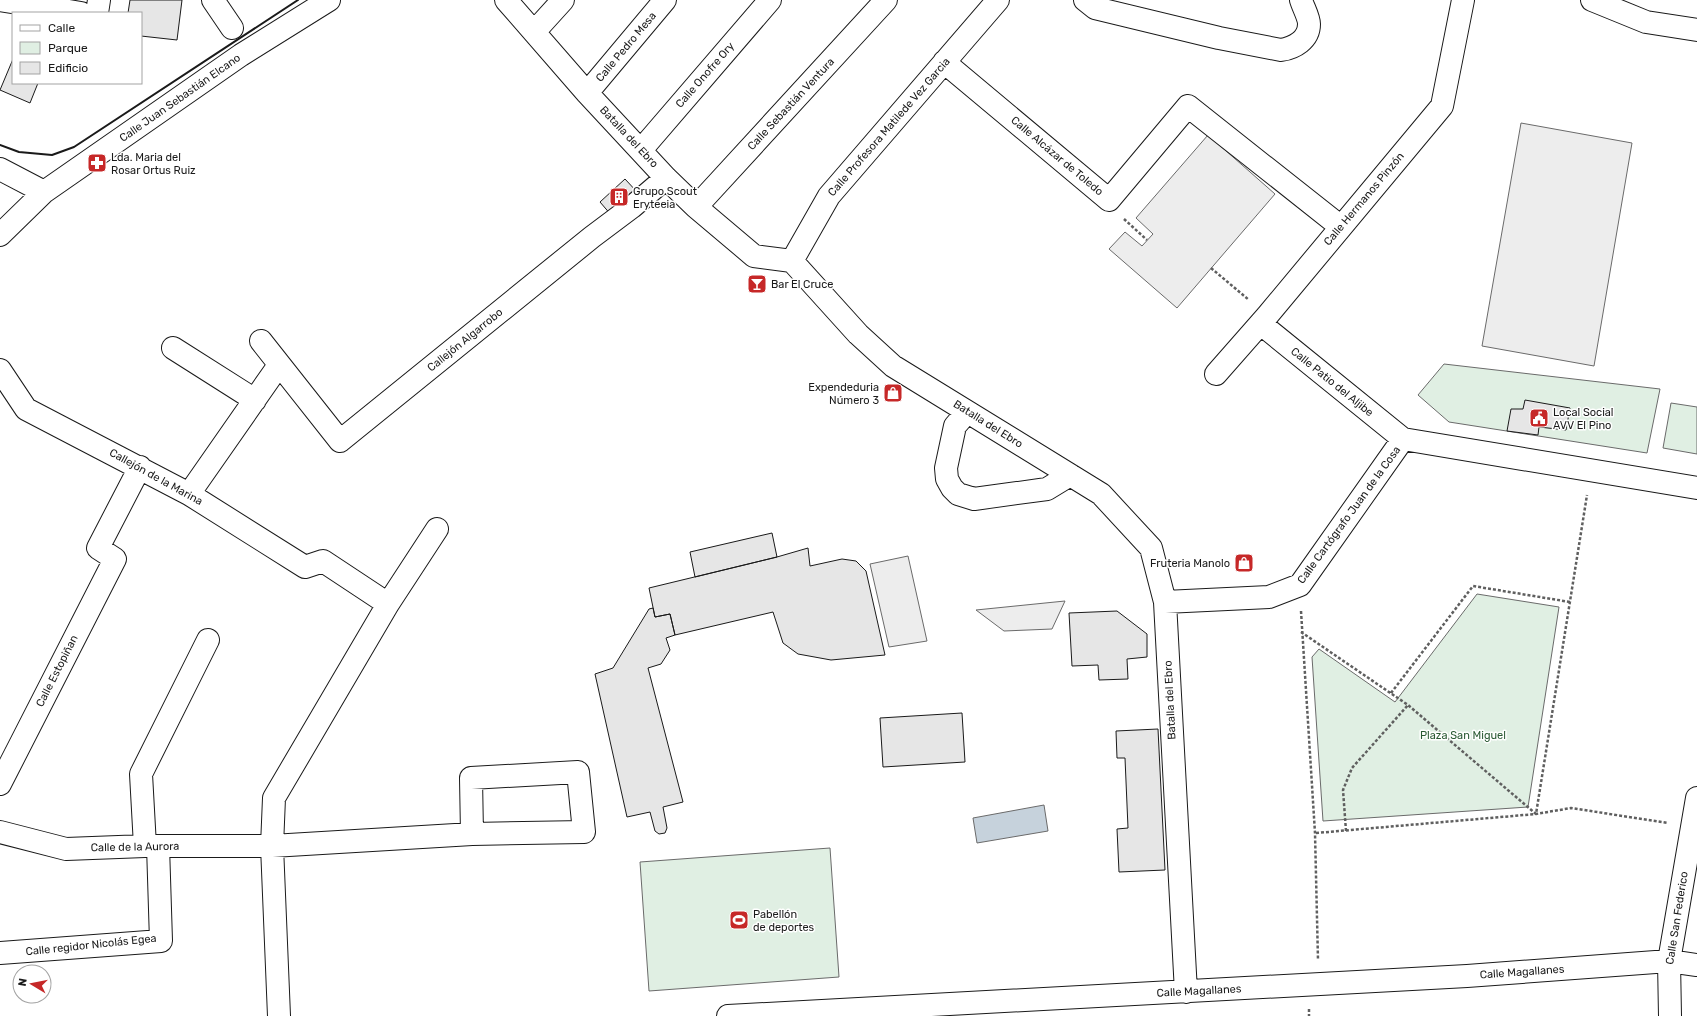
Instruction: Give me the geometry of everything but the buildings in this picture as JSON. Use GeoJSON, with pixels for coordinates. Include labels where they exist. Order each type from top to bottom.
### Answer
{"type":"FeatureCollection","features":[{"type":"Feature","properties":{"kind":"street"},"geometry":{"type":"LineString","coordinates":[[0,0],[75,12]]}},
{"type":"Feature","properties":{"kind":"street"},"geometry":{"type":"LineString","coordinates":[[97,12],[99,0]]}},
{"type":"Feature","properties":{"kind":"street"},"geometry":{"type":"LineString","coordinates":[[213,0],[232,28]]}},
{"type":"Feature","properties":{"kind":"street","name":"Calle Juan Sebastián Elcano"},"geometry":{"type":"LineString","coordinates":[[0,234],[44,192],[241,54],[329,0]]}},
{"type":"Feature","properties":{"kind":"street","name":"Batalla del Ebro"},"geometry":{"type":"LineString","coordinates":[[506,0],[587,93],[666,178],[696,207],[754,256],[792,261],[858,334],[893,366],[1101,494],[1151,548],[1165,602],[1186,992]]}},
{"type":"Feature","properties":{"kind":"street"},"geometry":{"type":"LineString","coordinates":[[534,32],[563,0]]}},
{"type":"Feature","properties":{"kind":"street","name":"Calle Pedro Mesa"},"geometry":{"type":"LineString","coordinates":[[587,93],[665,0]]}},
{"type":"Feature","properties":{"kind":"street","name":"Calle Onofre Ory"},"geometry":{"type":"LineString","coordinates":[[641,150],[770,0]]}},
{"type":"Feature","properties":{"kind":"street","name":"Calle Sebastián Ventura"},"geometry":{"type":"LineString","coordinates":[[696,207],[886,0]]}},
{"type":"Feature","properties":{"kind":"street","name":"Calle Profesora Matilede Vez Garcia"},"geometry":{"type":"LineString","coordinates":[[792,261],[829,196],[998,0]]}},
{"type":"Feature","properties":{"kind":"street"},"geometry":{"type":"LineString","coordinates":[[1085,0],[1095,8],[1219,38],[1281,50],[1289,49],[1297,45],[1303,39],[1309,24],[1300,0]]}},
{"type":"Feature","properties":{"kind":"street","name":"Calle Hermanos Pinzón"},"geometry":{"type":"LineString","coordinates":[[1216,374],[1264,320],[1442,106],[1463,0]]}},
{"type":"Feature","properties":{"kind":"street"},"geometry":{"type":"LineString","coordinates":[[1592,0],[1646,22],[1697,30]]}},
{"type":"Feature","properties":{"kind":"street","name":"Calle Alcázar de Toledo"},"geometry":{"type":"LineString","coordinates":[[944,62],[1109,200],[1188,106],[1341,227]]}},
{"type":"Feature","properties":{"kind":"street"},"geometry":{"type":"LineString","coordinates":[[0,169],[44,192]]}},
{"type":"Feature","properties":{"kind":"street","name":"Callejón Algarrobo"},"geometry":{"type":"LineString","coordinates":[[261,341],[340,441],[592,237],[632,207],[666,178]]}},
{"type":"Feature","properties":{"kind":"street","name":"Calle Patio del Aljibe"},"geometry":{"type":"LineString","coordinates":[[1264,320],[1403,439]]}},
{"type":"Feature","properties":{"kind":"street"},"geometry":{"type":"LineString","coordinates":[[173,348],[255,400]]}},
{"type":"Feature","properties":{"kind":"street"},"geometry":{"type":"LineString","coordinates":[[189,494],[279,365]]}},
{"type":"Feature","properties":{"kind":"street","name":"Callejón de la Marina"},"geometry":{"type":"LineString","coordinates":[[0,370],[26,409],[80,435],[189,494],[306,567],[323,561],[388,604]]}},
{"type":"Feature","properties":{"kind":"street"},"geometry":{"type":"LineString","coordinates":[[967,412],[955,426],[946,468],[947,479],[952,488],[958,494],[974,499],[1047,489],[1070,475]]}},
{"type":"Feature","properties":{"kind":"street","name":"Calle Cartógrafo Juan de la Cosa"},"geometry":{"type":"LineString","coordinates":[[1165,602],[1269,597],[1300,585],[1403,439],[1697,488]]}},
{"type":"Feature","properties":{"kind":"street","name":"Calle Estopiñan"},"geometry":{"type":"LineString","coordinates":[[0,784],[106,554],[140,468]]}},
{"type":"Feature","properties":{"kind":"street"},"geometry":{"type":"LineString","coordinates":[[279,1016],[272,846],[274,798],[388,604],[437,530]]}},
{"type":"Feature","properties":{"kind":"street"},"geometry":{"type":"LineString","coordinates":[[152,846],[141,774],[208,640]]}},
{"type":"Feature","properties":{"kind":"street","name":"Calle de la Aurora"},"geometry":{"type":"LineString","coordinates":[[0,832],[66,848],[272,846],[472,834],[584,832],[578,772],[471,778],[472,834]]}},
{"type":"Feature","properties":{"kind":"street","name":"Calle San Federico"},"geometry":{"type":"LineString","coordinates":[[1670,1016],[1669,961],[1697,798]]}},
{"type":"Feature","properties":{"kind":"street","name":"Calle regidor Nicolás Egea"},"geometry":{"type":"LineString","coordinates":[[0,953],[161,940],[152,846]]}},
{"type":"Feature","properties":{"kind":"street","name":"Calle Magallanes"},"geometry":{"type":"LineString","coordinates":[[728,1016],[894,1012],[1186,992],[1467,976],[1669,961],[1697,965]]}},
{"type":"Feature","properties":{"kind":"path"},"geometry":{"type":"LineString","coordinates":[[1127,223],[1147,240]]}},
{"type":"Feature","properties":{"kind":"path"},"geometry":{"type":"LineString","coordinates":[[1211,268],[1264,320]]}},
{"type":"Feature","properties":{"kind":"path"},"geometry":{"type":"LineString","coordinates":[[1536,814],[1591,471]]}},
{"type":"Feature","properties":{"kind":"path"},"geometry":{"type":"LineString","coordinates":[[1300,585],[1301,632],[1316,833],[1319,984]]}},
{"type":"Feature","properties":{"kind":"path"},"geometry":{"type":"LineString","coordinates":[[1391,693],[1474,586],[1570,602]]}},
{"type":"Feature","properties":{"kind":"path"},"geometry":{"type":"LineString","coordinates":[[1301,632],[1408,705],[1536,814]]}},
{"type":"Feature","properties":{"kind":"path"},"geometry":{"type":"LineString","coordinates":[[1346,831],[1343,790],[1352,768],[1408,705]]}},
{"type":"Feature","properties":{"kind":"path"},"geometry":{"type":"LineString","coordinates":[[1316,833],[1536,814],[1571,808],[1692,827]]}},
{"type":"Feature","properties":{"kind":"green space"},"geometry":{"type":"Polygon","coordinates":[[[1444,364],[1660,389],[1647,453],[1449,422],[1418,395],[1444,364]]]}},
{"type":"Feature","properties":{"kind":"green space"},"geometry":{"type":"Polygon","coordinates":[[[1671,403],[1697,407],[1697,454],[1663,448],[1671,403]]]}},
{"type":"Feature","properties":{"kind":"green space","name":"Plaza San Miguel"},"geometry":{"type":"Polygon","coordinates":[[[1477,594],[1559,607],[1528,807],[1323,821],[1312,657],[1319,649],[1395,702],[1477,594]]]}},
{"type":"Feature","properties":{"kind":"green space","name":"Pabellón de deportes"},"geometry":{"type":"Polygon","coordinates":[[[830,848],[839,977],[649,991],[640,862],[830,848]]]}},
{"type":"Feature","properties":{"kind":"shaded area"},"geometry":{"type":"Polygon","coordinates":[[[1521,123],[1632,143],[1594,366],[1482,346],[1521,123]]]}},
{"type":"Feature","properties":{"kind":"shaded area"},"geometry":{"type":"Polygon","coordinates":[[[1208,135],[1275,194],[1177,308],[1109,249],[1125,232],[1142,246],[1153,234],[1136,218],[1208,135]]]}},
{"type":"Feature","properties":{"kind":"shaded area"},"geometry":{"type":"Polygon","coordinates":[[[908,556],[927,641],[889,647],[870,564],[908,556]]]}},
{"type":"Feature","properties":{"kind":"shaded area"},"geometry":{"type":"Polygon","coordinates":[[[1065,601],[1052,629],[1004,631],[976,610],[1065,601]]]}},
{"type":"Feature","properties":{"kind":"shaded area"},"geometry":{"type":"Polygon","coordinates":[[[1044,805],[1048,831],[977,843],[973,818],[1044,805]]]}},
{"type":"Feature","properties":{"kind":"wall"},"geometry":{"type":"LineString","coordinates":[[0,145],[19,152],[52,155],[74,147],[298,0]]}},
{"type":"Feature","properties":{"kind":"place","name":"Lda. Maria del Rosar Ortus Ruiz"},"geometry":{"type":"Point","coordinates":[97,163]}},
{"type":"Feature","properties":{"kind":"place","name":"Grupo Scout Eryteeia"},"geometry":{"type":"Point","coordinates":[619,197]}},
{"type":"Feature","properties":{"kind":"place","name":"Bar El Cruce"},"geometry":{"type":"Point","coordinates":[757,284]}},
{"type":"Feature","properties":{"kind":"place","name":"Expendeduria Número 3"},"geometry":{"type":"Point","coordinates":[893,393]}},
{"type":"Feature","properties":{"kind":"place","name":"Local Social AVV El Pino"},"geometry":{"type":"Point","coordinates":[1539,418]}},
{"type":"Feature","properties":{"kind":"place","name":"Fruteria Manolo"},"geometry":{"type":"Point","coordinates":[1244,563]}},
{"type":"Feature","properties":{"kind":"place","name":"Pabellón de deportes"},"geometry":{"type":"Point","coordinates":[739,920]}}]}
